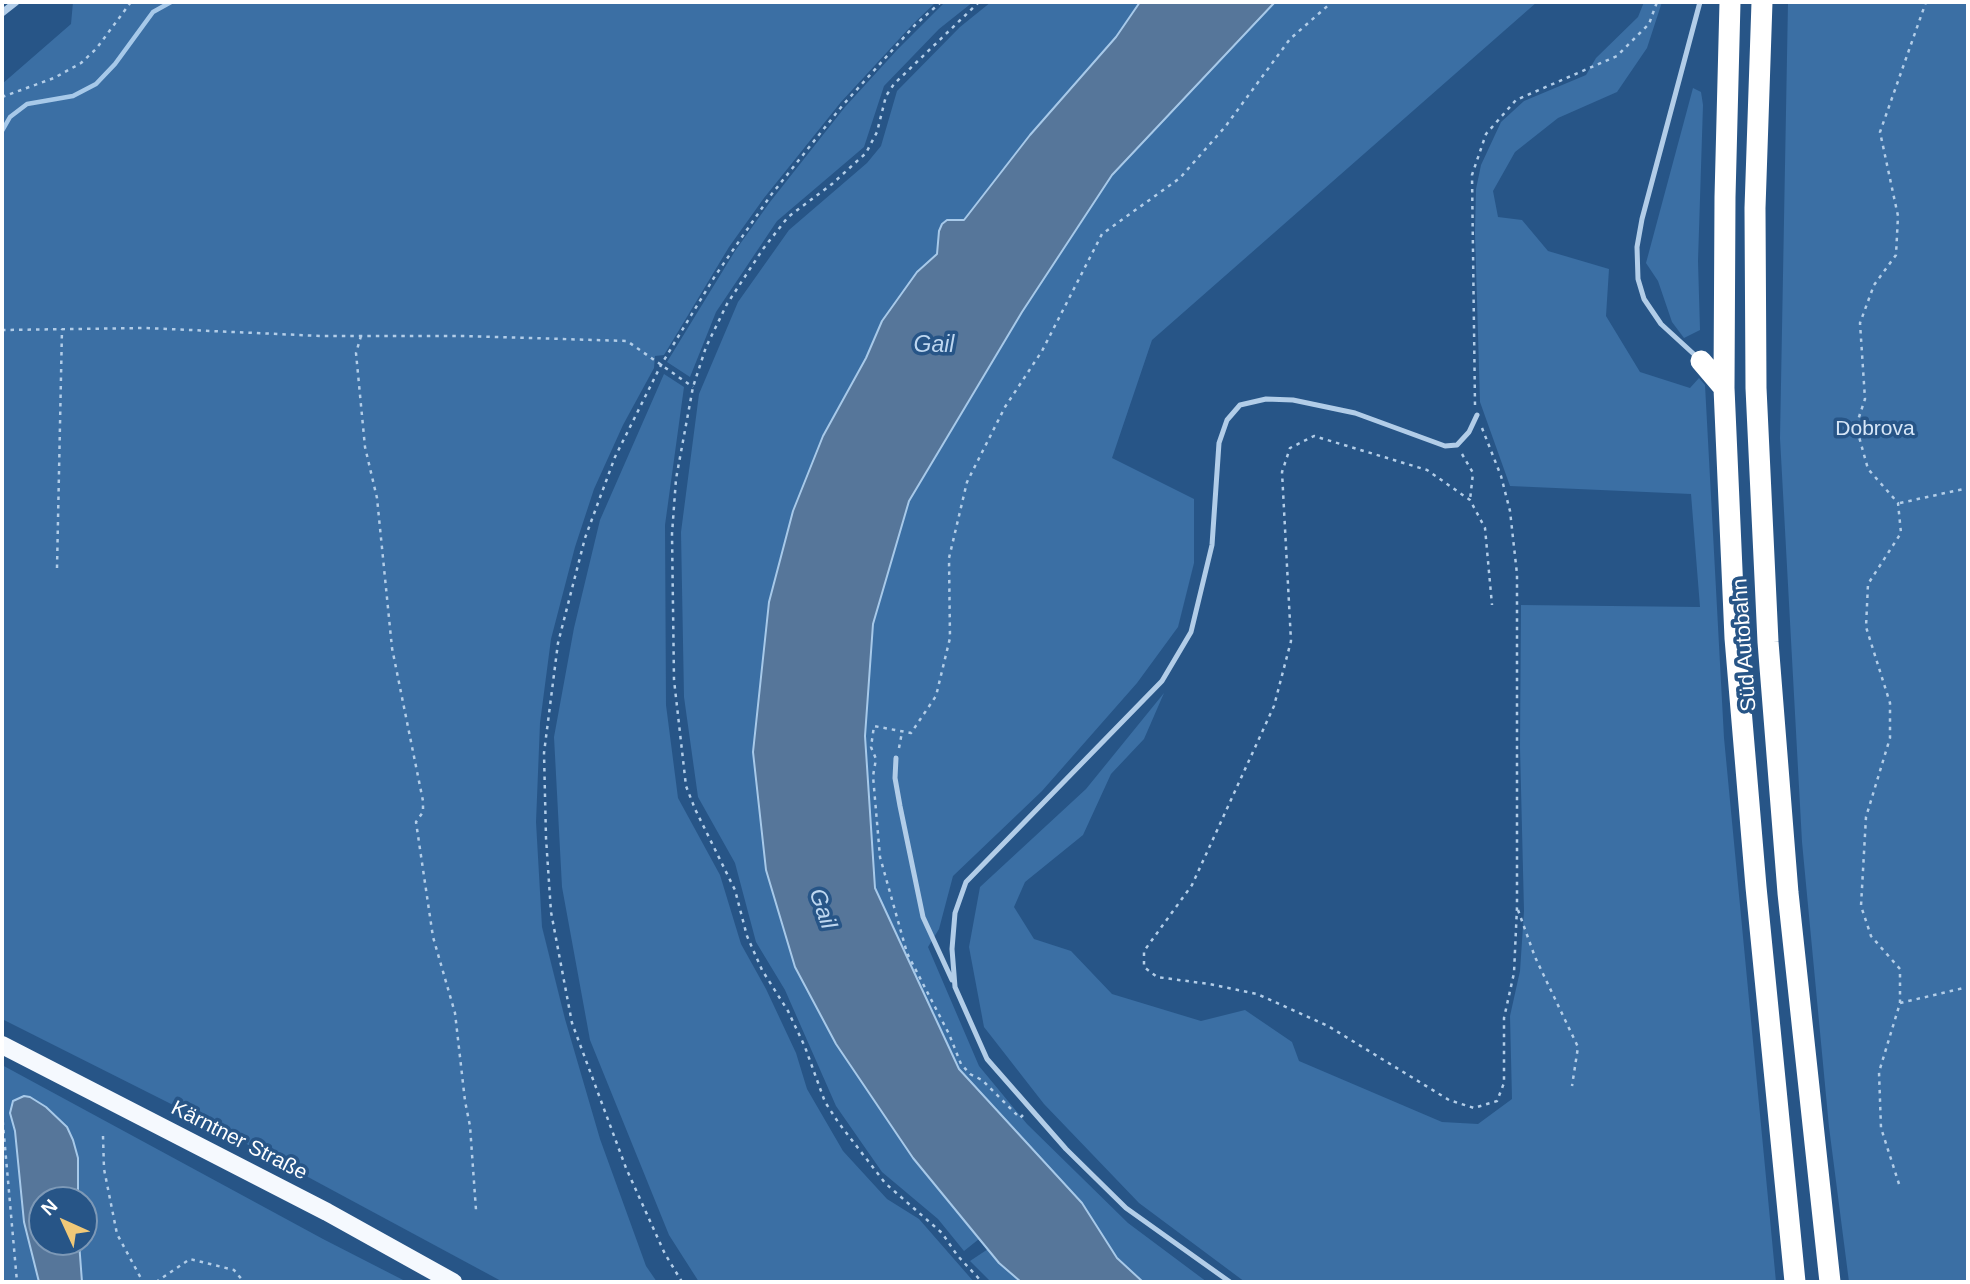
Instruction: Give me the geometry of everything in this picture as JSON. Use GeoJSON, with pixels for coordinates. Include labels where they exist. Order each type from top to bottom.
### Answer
{"type":"FeatureCollection","features":[{"type":"Feature","properties":{"kind":"highway","name":"Süd Autobahn"},"geometry":{"type":"LineString","coordinates":[[1730,2],[1724,388],[1735,638],[1757,901],[1795,1282]]}},
{"type":"Feature","properties":{"kind":"highway","name":"Süd Autobahn"},"geometry":{"type":"LineString","coordinates":[[1762,2],[1755,208],[1756,374],[1767,628],[1788,893],[1830,1282]]}},
{"type":"Feature","properties":{"kind":"highway"},"geometry":{"type":"LineString","coordinates":[[1701,361],[1724,388]]}},
{"type":"Feature","properties":{"kind":"main road","name":"Kärntner Straße"},"geometry":{"type":"LineString","coordinates":[[2,1045],[327,1212],[453,1282]]}},
{"type":"Feature","properties":{"kind":"street"},"geometry":{"type":"LineString","coordinates":[[2,13],[16,2]]}},
{"type":"Feature","properties":{"kind":"lane"},"geometry":{"type":"LineString","coordinates":[[1700,2],[1642,219],[1637,247],[1638,279],[1644,299],[1661,324],[1701,361]]}},
{"type":"Feature","properties":{"kind":"lane"},"geometry":{"type":"LineString","coordinates":[[955,986],[952,949],[954,913],[967,882],[1162,681],[1191,632],[1212,545],[1219,443],[1227,420],[1240,405],[1266,399],[1293,400],[1355,413],[1446,446],[1457,444],[1469,432],[1477,415]]}},
{"type":"Feature","properties":{"kind":"lane"},"geometry":{"type":"LineString","coordinates":[[897,758],[895,778],[923,917],[988,1059],[1066,1149],[1126,1208],[1230,1282]]}},
{"type":"Feature","properties":{"kind":"path"},"geometry":{"type":"LineString","coordinates":[[2,97],[54,78],[81,64],[96,49],[131,2]]}},
{"type":"Feature","properties":{"kind":"path"},"geometry":{"type":"LineString","coordinates":[[682,1282],[665,1254],[626,1168],[572,1023],[551,912],[546,838],[544,754],[558,643],[585,538],[615,457],[661,365],[715,276],[771,195],[842,106],[915,25],[941,2]]}},
{"type":"Feature","properties":{"kind":"path"},"geometry":{"type":"LineString","coordinates":[[979,2],[894,84],[886,96],[877,132],[866,153],[778,228],[727,304],[706,347],[693,387],[676,479],[671,534],[674,680],[686,786],[735,890],[747,936],[762,970],[788,1011],[825,1102],[862,1156],[885,1183],[942,1233],[957,1255],[982,1282]]}},
{"type":"Feature","properties":{"kind":"path"},"geometry":{"type":"LineString","coordinates":[[1031,1108],[1020,1118],[982,1080],[970,1074],[961,1064],[949,1034],[907,953],[880,858],[873,775],[876,759],[871,747],[874,726],[911,733],[936,696],[950,638],[949,558],[967,482],[1005,407],[1042,351],[1102,234],[1180,178],[1224,127],[1290,39],[1332,2]]}},
{"type":"Feature","properties":{"kind":"path"},"geometry":{"type":"LineString","coordinates":[[1492,605],[1485,528],[1470,500],[1427,470],[1314,436],[1290,448],[1282,472],[1291,641],[1275,706],[1192,885],[1144,951],[1144,967],[1157,977],[1258,994],[1328,1026],[1449,1100],[1474,1108],[1497,1101],[1504,1083],[1504,1018],[1514,973],[1517,907],[1517,574],[1510,511],[1501,476],[1474,403],[1472,175],[1486,134],[1516,100],[1617,56],[1649,24],[1657,2]]}},
{"type":"Feature","properties":{"kind":"path"},"geometry":{"type":"LineString","coordinates":[[1899,1184],[1881,1128],[1879,1072],[1900,1003],[1900,969],[1871,936],[1861,905],[1866,817],[1890,738],[1889,703],[1866,627],[1868,584],[1901,534],[1898,503],[1868,469],[1856,426],[1865,399],[1860,323],[1874,285],[1896,255],[1898,216],[1880,132],[1926,2]]}},
{"type":"Feature","properties":{"kind":"path"},"geometry":{"type":"LineString","coordinates":[[2,330],[146,328],[361,336],[627,341],[693,387]]}},
{"type":"Feature","properties":{"kind":"path"},"geometry":{"type":"LineString","coordinates":[[57,568],[62,329]]}},
{"type":"Feature","properties":{"kind":"path"},"geometry":{"type":"LineString","coordinates":[[361,336],[356,353],[365,447],[377,498],[392,648],[423,801],[423,812],[416,822],[433,937],[454,1013],[470,1126],[476,1210]]}},
{"type":"Feature","properties":{"kind":"path"},"geometry":{"type":"LineString","coordinates":[[1457,444],[1473,473],[1470,500]]}},
{"type":"Feature","properties":{"kind":"path"},"geometry":{"type":"LineString","coordinates":[[1898,503],[1968,488]]}},
{"type":"Feature","properties":{"kind":"path"},"geometry":{"type":"LineString","coordinates":[[897,758],[902,732]]}},
{"type":"Feature","properties":{"kind":"path"},"geometry":{"type":"LineString","coordinates":[[1517,907],[1535,957],[1578,1047],[1572,1086]]}},
{"type":"Feature","properties":{"kind":"path"},"geometry":{"type":"LineString","coordinates":[[1900,1003],[1968,987]]}},
{"type":"Feature","properties":{"kind":"path"},"geometry":{"type":"LineString","coordinates":[[2,1113],[17,1282]]}},
{"type":"Feature","properties":{"kind":"path"},"geometry":{"type":"LineString","coordinates":[[103,1136],[104,1169],[117,1234],[143,1282]]}},
{"type":"Feature","properties":{"kind":"path"},"geometry":{"type":"LineString","coordinates":[[156,1282],[190,1259],[234,1270],[244,1282]]}},
{"type":"Feature","properties":{"kind":"green space"},"geometry":{"type":"Polygon","coordinates":[[[73,2],[936,2],[841,102],[764,198],[729,247],[664,355],[655,356],[654,368],[623,425],[594,489],[575,547],[551,639],[540,723],[536,822],[542,927],[600,1139],[646,1266],[657,1282],[503,1282],[191,1114],[2,1019],[2,84],[71,24],[73,2]]]}},
{"type":"Feature","properties":{"kind":"green space"},"geometry":{"type":"Polygon","coordinates":[[[945,2],[973,2],[939,29],[884,86],[864,147],[777,221],[716,312],[690,377],[667,362],[735,251],[770,202],[845,107],[945,2]]]}},
{"type":"Feature","properties":{"kind":"green space"},"geometry":{"type":"Polygon","coordinates":[[[991,2],[1140,2],[1116,37],[1030,135],[964,220],[948,220],[939,231],[937,254],[917,272],[882,321],[866,358],[823,436],[793,511],[769,602],[795,967],[836,1044],[913,1158],[979,1239],[964,1251],[938,1219],[882,1172],[836,1106],[785,990],[756,942],[735,863],[698,797],[684,697],[681,532],[699,394],[738,302],[789,230],[867,163],[881,146],[897,91],[960,27],[991,2]]]}},
{"type":"Feature","properties":{"kind":"green space"},"geometry":{"type":"Polygon","coordinates":[[[1275,2],[1537,2],[1152,340],[1112,458],[1194,499],[1194,563],[1178,627],[1137,683],[1042,791],[953,876],[939,929],[928,947],[979,1066],[1027,1124],[1128,1223],[1207,1282],[1143,1282],[1117,1258],[1082,1203],[959,1069],[875,888],[865,736],[873,624],[909,501],[1022,312],[1112,175],[1275,2]]]}},
{"type":"Feature","properties":{"kind":"green space"},"geometry":{"type":"Polygon","coordinates":[[[1644,2],[1662,2],[1647,48],[1617,92],[1558,118],[1515,152],[1493,191],[1498,217],[1522,220],[1548,251],[1609,269],[1606,316],[1640,372],[1690,388],[1699,378],[1705,385],[1724,738],[1776,1282],[1245,1282],[1139,1203],[1044,1104],[984,1027],[969,947],[980,887],[1086,789],[1164,693],[1144,739],[1111,774],[1083,835],[1025,882],[1014,907],[1034,939],[1071,951],[1112,994],[1201,1021],[1245,1010],[1292,1042],[1299,1061],[1442,1122],[1478,1124],[1512,1099],[1510,1016],[1520,971],[1524,911],[1520,747],[1521,605],[1700,607],[1691,494],[1510,486],[1480,402],[1476,189],[1481,165],[1501,122],[1524,101],[1586,75],[1596,58],[1638,17],[1644,2]]]}},
{"type":"Feature","properties":{"kind":"green space","name":"Dobrova"},"geometry":{"type":"Polygon","coordinates":[[[1788,2],[1968,2],[1968,1282],[1849,1282],[1829,1127],[1802,842],[1780,438],[1788,2]]]}},
{"type":"Feature","properties":{"kind":"green space"},"geometry":{"type":"Polygon","coordinates":[[[1693,88],[1701,92],[1703,105],[1698,261],[1700,330],[1684,338],[1672,322],[1658,281],[1646,263],[1693,88]]]}},
{"type":"Feature","properties":{"kind":"green space"},"geometry":{"type":"Polygon","coordinates":[[[664,374],[684,387],[665,525],[666,705],[678,798],[720,875],[741,944],[796,1053],[807,1089],[843,1151],[887,1199],[919,1219],[974,1282],[699,1282],[669,1235],[590,1040],[562,887],[554,737],[574,628],[600,520],[664,374]]]}},
{"type":"Feature","properties":{"kind":"green space"},"geometry":{"type":"Polygon","coordinates":[[[2,1065],[407,1282],[82,1282],[80,1256],[98,1256],[98,1186],[78,1186],[78,1158],[67,1127],[10,1113],[15,1131],[28,1256],[32,1256],[39,1282],[2,1282],[2,1065]]]}},
{"type":"Feature","properties":{"kind":"green space"},"geometry":{"type":"Polygon","coordinates":[[[988,1249],[999,1263],[1021,1282],[991,1282],[970,1261],[988,1249]]]}},
{"type":"Feature","properties":{"kind":"water","name":"Gail"},"geometry":{"type":"Polygon","coordinates":[[[1140,2],[1275,2],[1112,175],[1022,312],[909,501],[873,624],[865,736],[875,888],[959,1069],[1082,1203],[1117,1258],[1143,1282],[1021,1282],[999,1263],[913,1158],[836,1044],[795,967],[766,870],[753,752],[769,602],[793,511],[823,436],[866,358],[882,321],[917,272],[937,254],[942,224],[947,220],[964,220],[1030,135],[1116,37],[1140,2]]]}},
{"type":"Feature","properties":{"kind":"water"},"geometry":{"type":"Polygon","coordinates":[[[24,1096],[30,1097],[46,1107],[67,1127],[78,1158],[78,1186],[28,1186],[28,1238],[15,1131],[10,1113],[13,1101],[24,1096]]]}},
{"type":"Feature","properties":{"kind":"water"},"geometry":{"type":"Polygon","coordinates":[[[32,1256],[80,1256],[82,1282],[39,1282],[32,1256]]]}},
{"type":"Feature","properties":{"kind":"waterway"},"geometry":{"type":"LineString","coordinates":[[2,131],[10,117],[27,104],[73,96],[96,84],[115,64],[153,12],[171,2]]}}]}
